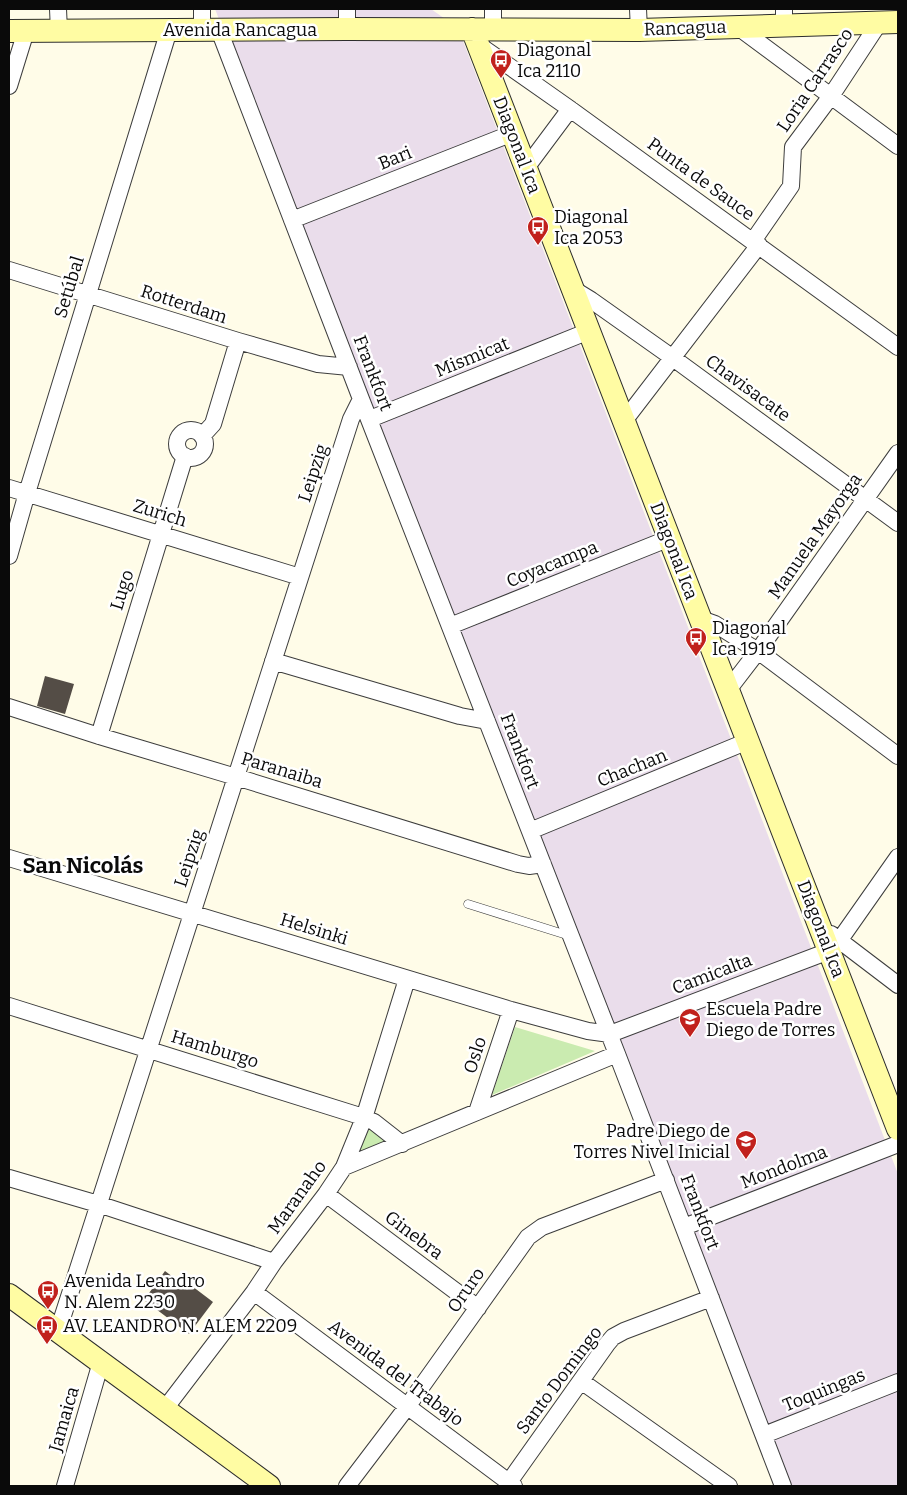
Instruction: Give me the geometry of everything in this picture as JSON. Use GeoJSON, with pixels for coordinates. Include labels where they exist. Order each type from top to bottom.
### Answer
{"type":"FeatureCollection","features":[{"type":"Feature","properties":{"kind":"main road","name":"Rancagua"},"geometry":{"type":"LineString","coordinates":[[484,28],[638,19],[738,27],[784,17],[888,22]]}},
{"type":"Feature","properties":{"kind":"main road","name":"Avenida Rancagua"},"geometry":{"type":"LineString","coordinates":[[17,31],[58,20],[169,30],[208,23],[347,19],[484,28]]}},
{"type":"Feature","properties":{"kind":"main road","name":"Diagonal Ica"},"geometry":{"type":"LineString","coordinates":[[484,28],[513,133],[526,168],[819,924],[834,946],[898,1129]]}},
{"type":"Feature","properties":{"kind":"main road"},"geometry":{"type":"LineString","coordinates":[[9,1295],[269,1486]]}},
{"type":"Feature","properties":{"kind":"street","name":"Loria Carrasco"},"geometry":{"type":"LineString","coordinates":[[624,421],[673,358],[756,244],[791,186],[793,147],[888,22]]}},
{"type":"Feature","properties":{"kind":"street","name":"Frankfort"},"geometry":{"type":"LineString","coordinates":[[208,23],[292,220],[572,936],[783,1486]]}},
{"type":"Feature","properties":{"kind":"street"},"geometry":{"type":"LineString","coordinates":[[738,27],[898,146]]}},
{"type":"Feature","properties":{"kind":"street","name":"Punta de Sauce"},"geometry":{"type":"LineString","coordinates":[[484,28],[570,109],[898,347]]}},
{"type":"Feature","properties":{"kind":"street","name":"Setúbal"},"geometry":{"type":"LineString","coordinates":[[9,556],[26,493],[169,30]]}},
{"type":"Feature","properties":{"kind":"street"},"geometry":{"type":"LineString","coordinates":[[9,86],[17,31]]}},
{"type":"Feature","properties":{"kind":"street"},"geometry":{"type":"LineString","coordinates":[[526,168],[570,109]]}},
{"type":"Feature","properties":{"kind":"street","name":"Bari"},"geometry":{"type":"LineString","coordinates":[[292,220],[513,133]]}},
{"type":"Feature","properties":{"kind":"street","name":"Rotterdam"},"geometry":{"type":"LineString","coordinates":[[9,270],[238,342],[318,364],[349,367]]}},
{"type":"Feature","properties":{"kind":"street","name":"Chavisacate"},"geometry":{"type":"LineString","coordinates":[[573,289],[592,300],[673,358],[898,523]]}},
{"type":"Feature","properties":{"kind":"street","name":"Mismicat"},"geometry":{"type":"LineString","coordinates":[[370,420],[589,331]]}},
{"type":"Feature","properties":{"kind":"street","name":"Lugo"},"geometry":{"type":"LineString","coordinates":[[99,736],[185,456],[181,454],[177,446],[179,437],[182,433],[191,430],[202,436],[212,424],[238,342]]}},
{"type":"Feature","properties":{"kind":"street","name":"Leipzig"},"geometry":{"type":"LineString","coordinates":[[58,1331],[351,419],[361,399]]}},
{"type":"Feature","properties":{"kind":"street","name":"Manuela Mayorga"},"geometry":{"type":"LineString","coordinates":[[728,690],[758,651],[898,453]]}},
{"type":"Feature","properties":{"kind":"street","name":"Zurich"},"geometry":{"type":"LineString","coordinates":[[9,488],[300,577]]}},
{"type":"Feature","properties":{"kind":"street","name":"Coyacampa"},"geometry":{"type":"LineString","coordinates":[[450,626],[670,538]]}},
{"type":"Feature","properties":{"kind":"street"},"geometry":{"type":"LineString","coordinates":[[701,619],[715,624],[758,651],[898,756]]}},
{"type":"Feature","properties":{"kind":"street"},"geometry":{"type":"LineString","coordinates":[[273,661],[460,716],[487,721]]}},
{"type":"Feature","properties":{"kind":"street","name":"Paranaiba"},"geometry":{"type":"LineString","coordinates":[[9,707],[518,864],[529,866],[543,864]]}},
{"type":"Feature","properties":{"kind":"street","name":"Chachan"},"geometry":{"type":"LineString","coordinates":[[530,831],[748,741]]}},
{"type":"Feature","properties":{"kind":"street"},"geometry":{"type":"LineString","coordinates":[[898,857],[834,946],[898,985]]}},
{"type":"Feature","properties":{"kind":"street","name":"Helsinki"},"geometry":{"type":"LineString","coordinates":[[9,858],[511,1010],[588,1031],[610,1034]]}},
{"type":"Feature","properties":{"kind":"street","name":"Camicalta"},"geometry":{"type":"LineString","coordinates":[[610,1034],[834,946]]}},
{"type":"Feature","properties":{"kind":"street","name":"Maranaho"},"geometry":{"type":"LineString","coordinates":[[164,1410],[254,1292],[344,1167],[364,1118],[407,978]]}},
{"type":"Feature","properties":{"kind":"street","name":"Hamburgo"},"geometry":{"type":"LineString","coordinates":[[9,1006],[364,1118],[374,1122],[402,1144]]}},
{"type":"Feature","properties":{"kind":"street","name":"Oslo"},"geometry":{"type":"LineString","coordinates":[[477,1112],[511,1010]]}},
{"type":"Feature","properties":{"kind":"street"},"geometry":{"type":"LineString","coordinates":[[344,1167],[617,1054]]}},
{"type":"Feature","properties":{"kind":"street","name":"Mondolma"},"geometry":{"type":"LineString","coordinates":[[684,1227],[898,1144]]}},
{"type":"Feature","properties":{"kind":"street"},"geometry":{"type":"LineString","coordinates":[[9,1178],[98,1204],[274,1262]]}},
{"type":"Feature","properties":{"kind":"street","name":"Oruro"},"geometry":{"type":"LineString","coordinates":[[347,1486],[407,1407],[528,1237],[542,1227],[666,1180]]}},
{"type":"Feature","properties":{"kind":"street","name":"Ginebra"},"geometry":{"type":"LineString","coordinates":[[326,1194],[478,1308]]}},
{"type":"Feature","properties":{"kind":"street","name":"Avenida del Trabajo"},"geometry":{"type":"LineString","coordinates":[[254,1292],[512,1484]]}},
{"type":"Feature","properties":{"kind":"street","name":"Santo Domingo"},"geometry":{"type":"LineString","coordinates":[[512,1484],[613,1337],[624,1331],[711,1298]]}},
{"type":"Feature","properties":{"kind":"street","name":"Jamaica"},"geometry":{"type":"LineString","coordinates":[[65,1486],[101,1362]]}},
{"type":"Feature","properties":{"kind":"street"},"geometry":{"type":"LineString","coordinates":[[581,1381],[729,1486]]}},
{"type":"Feature","properties":{"kind":"street","name":"Toquingas"},"geometry":{"type":"LineString","coordinates":[[764,1435],[898,1382]]}},
{"type":"Feature","properties":{"kind":"lane"},"geometry":{"type":"LineString","coordinates":[[468,904],[572,936]]}},
{"type":"Feature","properties":{"kind":"shaded area"},"geometry":{"type":"Polygon","coordinates":[[[215,9],[431,9],[458,28],[898,1174],[898,1486],[788,1486],[215,9]]]}},
{"type":"Feature","properties":{"kind":"green space"},"geometry":{"type":"Polygon","coordinates":[[[515,1027],[595,1051],[492,1095],[515,1027]]]}},
{"type":"Feature","properties":{"kind":"green space"},"geometry":{"type":"Polygon","coordinates":[[[366,1125],[387,1142],[354,1156],[366,1125]]]}},
{"type":"Feature","properties":{"kind":"building"},"geometry":{"type":"Polygon","coordinates":[[[45,676],[74,684],[65,714],[37,706],[45,676]]]}},
{"type":"Feature","properties":{"kind":"building"},"geometry":{"type":"Polygon","coordinates":[[[165,1271],[181,1283],[184,1280],[213,1302],[189,1334],[144,1300],[165,1271]]]}},
{"type":"Feature","properties":{"kind":"place","name":"Diagonal Ica 2110"},"geometry":{"type":"Point","coordinates":[501,79]}},
{"type":"Feature","properties":{"kind":"place","name":"Diagonal Ica 2053"},"geometry":{"type":"Point","coordinates":[538,246]}},
{"type":"Feature","properties":{"kind":"place","name":"Diagonal Ica 1919"},"geometry":{"type":"Point","coordinates":[696,657]}},
{"type":"Feature","properties":{"kind":"place","name":"Escuela Padre Diego de Torres"},"geometry":{"type":"Point","coordinates":[690,1038]}},
{"type":"Feature","properties":{"kind":"place","name":"Padre Diego de Torres Nivel Inicial"},"geometry":{"type":"Point","coordinates":[746,1160]}},
{"type":"Feature","properties":{"kind":"place","name":"Avenida Leandro N. Alem 2230"},"geometry":{"type":"Point","coordinates":[48,1310]}},
{"type":"Feature","properties":{"kind":"place","name":"AV. LEANDRO N. ALEM 2209"},"geometry":{"type":"Point","coordinates":[47,1345]}},
{"type":"Feature","properties":{"kind":"district","name":"San Nicolás"},"geometry":{"type":"Point","coordinates":[83,865]}}]}
